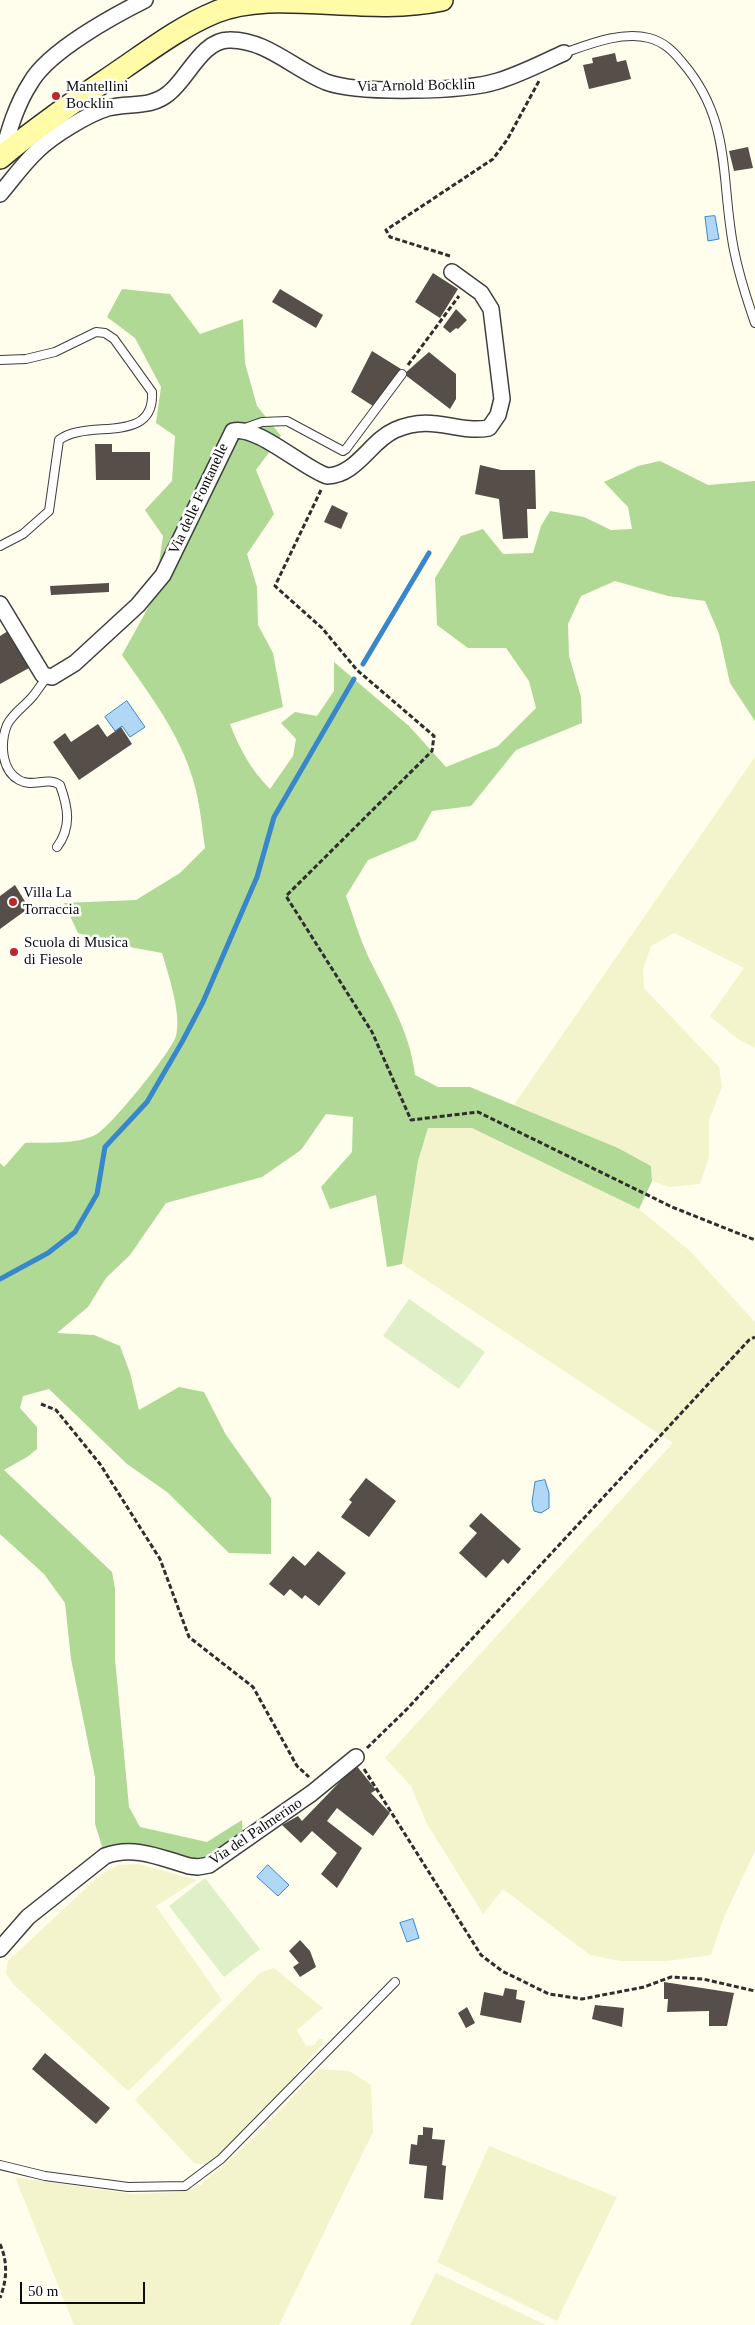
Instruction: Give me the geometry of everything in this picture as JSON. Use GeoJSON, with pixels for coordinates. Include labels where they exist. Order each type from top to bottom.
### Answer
{"type":"FeatureCollection","features":[{"type":"Feature","properties":{"kind":"main road"},"geometry":{"type":"LineString","coordinates":[[1,157],[52,117],[140,57],[194,22],[217,12],[241,5],[270,1],[404,4],[442,0]]}},
{"type":"Feature","properties":{"kind":"street"},"geometry":{"type":"LineString","coordinates":[[1,157],[11,120],[31,80],[42,67],[100,24],[145,0]]}},
{"type":"Feature","properties":{"kind":"street","name":"Via Arnold Bocklin"},"geometry":{"type":"LineString","coordinates":[[0,194],[39,149],[98,112],[117,106],[146,105],[158,100],[170,92],[210,48],[227,40],[239,40],[253,44],[324,81],[354,89],[445,89],[480,86],[498,81],[564,53]]}},
{"type":"Feature","properties":{"kind":"street"},"geometry":{"type":"LineString","coordinates":[[327,476],[344,472],[382,437],[404,426],[438,422],[480,430],[489,428],[494,423],[502,399],[490,309],[481,293],[452,272]]}},
{"type":"Feature","properties":{"kind":"street","name":"Via delle Fontanelle"},"geometry":{"type":"LineString","coordinates":[[47,677],[58,675],[75,664],[138,605],[163,575],[202,497],[230,434],[238,430],[275,445],[327,476]]}},
{"type":"Feature","properties":{"kind":"street"},"geometry":{"type":"LineString","coordinates":[[0,604],[43,674],[47,677]]}},
{"type":"Feature","properties":{"kind":"street","name":"Via del Palmerino"},"geometry":{"type":"LineString","coordinates":[[0,1948],[28,1917],[105,1856],[119,1851],[134,1850],[189,1866],[209,1865],[323,1784],[356,1756]]}},
{"type":"Feature","properties":{"kind":"lane"},"geometry":{"type":"LineString","coordinates":[[564,53],[617,38],[648,38],[661,42],[671,49],[694,76],[709,102],[717,126],[724,160],[727,209],[734,251],[755,323]]}},
{"type":"Feature","properties":{"kind":"lane"},"geometry":{"type":"LineString","coordinates":[[0,360],[26,359],[56,352],[96,332],[105,333],[114,339],[152,392],[152,402],[141,422],[133,427],[80,430],[66,435],[59,440],[49,511],[23,534],[0,546]]}},
{"type":"Feature","properties":{"kind":"lane"},"geometry":{"type":"LineString","coordinates":[[238,430],[262,422],[287,422],[343,451],[402,374]]}},
{"type":"Feature","properties":{"kind":"lane"},"geometry":{"type":"LineString","coordinates":[[47,677],[33,697],[10,719],[6,727],[2,748],[6,768],[20,781],[28,783],[48,780],[60,785],[68,820],[63,840],[57,847]]}},
{"type":"Feature","properties":{"kind":"lane"},"geometry":{"type":"LineString","coordinates":[[0,2165],[45,2176],[128,2188],[185,2186],[221,2159],[395,1982]]}},
{"type":"Feature","properties":{"kind":"path"},"geometry":{"type":"LineString","coordinates":[[452,272],[457,266],[455,258],[390,237],[386,230],[493,159],[507,140],[534,93],[546,61]]}},
{"type":"Feature","properties":{"kind":"path"},"geometry":{"type":"LineString","coordinates":[[402,374],[468,283]]}},
{"type":"Feature","properties":{"kind":"path"},"geometry":{"type":"LineString","coordinates":[[327,476],[275,586],[322,628],[357,670],[434,736],[432,751],[286,896],[372,1032],[411,1120],[478,1112],[672,1207],[755,1240]]}},
{"type":"Feature","properties":{"kind":"path"},"geometry":{"type":"LineString","coordinates":[[755,1337],[749,1340],[644,1452],[408,1708],[356,1756],[481,1955],[502,1971],[549,1994],[582,1999],[644,1986],[671,1977],[703,1979],[755,1992]]}},
{"type":"Feature","properties":{"kind":"path"},"geometry":{"type":"LineString","coordinates":[[41,1404],[56,1410],[100,1464],[160,1559],[189,1637],[253,1687],[302,1773],[323,1784]]}},
{"type":"Feature","properties":{"kind":"path"},"geometry":{"type":"LineString","coordinates":[[0,2244],[6,2263],[6,2276],[0,2298]]}},
{"type":"Feature","properties":{"kind":"green space"},"geometry":{"type":"Polygon","coordinates":[[[122,289],[170,294],[200,334],[243,319],[245,363],[257,406],[281,436],[256,470],[274,514],[247,554],[257,587],[258,625],[273,653],[283,707],[230,724],[246,758],[270,789],[293,756],[296,739],[281,723],[295,712],[317,716],[334,691],[334,662],[409,726],[446,767],[498,746],[536,708],[529,681],[506,648],[468,648],[437,625],[435,578],[461,536],[483,529],[503,554],[533,553],[541,526],[550,511],[584,517],[611,530],[632,529],[628,507],[604,482],[638,466],[660,461],[708,485],[755,481],[755,721],[730,683],[719,634],[705,601],[668,596],[615,581],[581,596],[568,624],[569,656],[581,697],[582,723],[516,750],[471,806],[432,811],[416,840],[368,860],[346,896],[367,954],[403,1027],[415,1075],[438,1087],[470,1087],[618,1148],[651,1166],[652,1181],[639,1209],[472,1128],[428,1128],[418,1161],[402,1264],[387,1267],[376,1195],[330,1209],[321,1187],[352,1152],[353,1117],[326,1114],[301,1150],[262,1177],[166,1203],[130,1255],[106,1278],[88,1307],[57,1333],[94,1335],[120,1346],[130,1373],[139,1410],[179,1387],[204,1392],[226,1435],[271,1498],[271,1554],[229,1553],[167,1492],[127,1464],[49,1389],[23,1396],[20,1408],[37,1427],[37,1449],[4,1470],[112,1572],[115,1589],[115,1659],[129,1807],[140,1827],[207,1842],[242,1820],[243,1842],[209,1865],[105,1856],[95,1824],[95,1777],[71,1659],[65,1603],[44,1574],[0,1534],[0,1163],[4,1167],[25,1143],[80,1140],[97,1134],[115,1117],[164,1057],[176,1036],[177,1027],[176,1006],[162,953],[108,943],[78,933],[64,903],[136,900],[180,873],[205,848],[196,791],[181,748],[164,716],[122,655],[154,597],[163,536],[145,510],[172,481],[175,436],[156,423],[161,387],[135,338],[107,317],[122,289]]]}},
{"type":"Feature","properties":{"kind":"green space"},"geometry":{"type":"Polygon","coordinates":[[[755,757],[755,1048],[738,1039],[710,1016],[744,968],[674,933],[651,946],[643,969],[644,988],[719,1067],[722,1087],[709,1120],[709,1157],[700,1184],[669,1187],[652,1181],[651,1166],[618,1148],[513,1106],[755,757]]]}},
{"type":"Feature","properties":{"kind":"green space"},"geometry":{"type":"Polygon","coordinates":[[[428,1128],[472,1128],[639,1209],[690,1251],[755,1322],[755,1851],[724,1917],[711,1955],[667,1961],[621,1961],[590,1955],[503,1889],[483,1914],[426,1822],[411,1786],[385,1758],[673,1443],[402,1264],[418,1161],[428,1128]]]}},
{"type":"Feature","properties":{"kind":"green space"},"geometry":{"type":"Polygon","coordinates":[[[409,1299],[485,1352],[459,1389],[383,1336],[409,1299]]]}},
{"type":"Feature","properties":{"kind":"green space"},"geometry":{"type":"Polygon","coordinates":[[[138,1864],[197,1880],[156,1906],[222,2000],[128,2091],[14,1985],[6,1974],[8,1961],[99,1876],[118,1865],[138,1864]]]}},
{"type":"Feature","properties":{"kind":"green space"},"geometry":{"type":"Polygon","coordinates":[[[205,1878],[260,1949],[224,1977],[169,1906],[205,1878]]]}},
{"type":"Feature","properties":{"kind":"green space"},"geometry":{"type":"Polygon","coordinates":[[[274,1968],[323,2008],[297,2030],[306,2046],[314,2045],[319,2039],[323,2039],[323,2043],[265,2110],[208,2165],[194,2163],[135,2100],[261,1972],[274,1968]]]}},
{"type":"Feature","properties":{"kind":"green space"},"geometry":{"type":"Polygon","coordinates":[[[319,2069],[349,2071],[371,2085],[373,2132],[279,2325],[74,2325],[15,2177],[133,2194],[178,2192],[201,2185],[260,2132],[319,2069]]]}},
{"type":"Feature","properties":{"kind":"green space"},"geometry":{"type":"Polygon","coordinates":[[[489,2146],[617,2197],[557,2321],[437,2262],[489,2146]]]}},
{"type":"Feature","properties":{"kind":"green space"},"geometry":{"type":"Polygon","coordinates":[[[436,2273],[546,2325],[410,2325],[436,2273]]]}},
{"type":"Feature","properties":{"kind":"water"},"geometry":{"type":"Polygon","coordinates":[[[715,216],[719,239],[708,241],[705,217],[715,216]]]}},
{"type":"Feature","properties":{"kind":"water"},"geometry":{"type":"Polygon","coordinates":[[[127,701],[145,727],[130,737],[122,726],[115,731],[105,717],[127,701]]]}},
{"type":"Feature","properties":{"kind":"water"},"geometry":{"type":"Polygon","coordinates":[[[545,1480],[549,1493],[549,1508],[541,1513],[534,1511],[532,1502],[535,1482],[545,1480]]]}},
{"type":"Feature","properties":{"kind":"water"},"geometry":{"type":"Polygon","coordinates":[[[268,1865],[289,1885],[278,1896],[257,1877],[268,1865]]]}},
{"type":"Feature","properties":{"kind":"water"},"geometry":{"type":"Polygon","coordinates":[[[413,1919],[419,1938],[407,1942],[400,1923],[413,1919]]]}},
{"type":"Feature","properties":{"kind":"building"},"geometry":{"type":"Polygon","coordinates":[[[615,53],[617,62],[626,60],[631,79],[589,89],[583,65],[593,63],[592,58],[615,53]]]}},
{"type":"Feature","properties":{"kind":"building"},"geometry":{"type":"Polygon","coordinates":[[[748,147],[753,168],[734,171],[729,151],[748,147]]]}},
{"type":"Feature","properties":{"kind":"building"},"geometry":{"type":"Polygon","coordinates":[[[433,273],[458,289],[440,318],[415,302],[433,273]]]}},
{"type":"Feature","properties":{"kind":"building"},"geometry":{"type":"Polygon","coordinates":[[[280,289],[323,315],[316,328],[272,302],[280,289]]]}},
{"type":"Feature","properties":{"kind":"building"},"geometry":{"type":"Polygon","coordinates":[[[456,309],[467,320],[458,329],[456,328],[450,333],[443,327],[456,309]]]}},
{"type":"Feature","properties":{"kind":"building"},"geometry":{"type":"Polygon","coordinates":[[[372,351],[401,369],[373,406],[351,392],[372,351]]]}},
{"type":"Feature","properties":{"kind":"building"},"geometry":{"type":"Polygon","coordinates":[[[429,352],[456,374],[456,399],[450,409],[404,374],[429,352]]]}},
{"type":"Feature","properties":{"kind":"building"},"geometry":{"type":"Polygon","coordinates":[[[95,444],[112,444],[112,452],[150,452],[150,480],[96,480],[95,444]]]}},
{"type":"Feature","properties":{"kind":"building"},"geometry":{"type":"Polygon","coordinates":[[[480,465],[501,470],[535,470],[536,509],[527,509],[528,538],[503,539],[499,499],[475,494],[480,465]]]}},
{"type":"Feature","properties":{"kind":"building"},"geometry":{"type":"Polygon","coordinates":[[[332,505],[348,513],[341,529],[324,522],[332,505]]]}},
{"type":"Feature","properties":{"kind":"building"},"geometry":{"type":"Polygon","coordinates":[[[109,583],[109,592],[51,595],[50,586],[109,583]]]}},
{"type":"Feature","properties":{"kind":"building"},"geometry":{"type":"Polygon","coordinates":[[[8,631],[29,668],[0,684],[0,636],[8,631]]]}},
{"type":"Feature","properties":{"kind":"building"},"geometry":{"type":"Polygon","coordinates":[[[98,724],[107,737],[121,727],[132,744],[79,780],[53,742],[65,733],[71,742],[98,724]]]}},
{"type":"Feature","properties":{"kind":"building","name":"Villa La Torraccia"},"geometry":{"type":"Polygon","coordinates":[[[15,885],[29,908],[0,929],[0,896],[15,885]]]}},
{"type":"Feature","properties":{"kind":"building"},"geometry":{"type":"Polygon","coordinates":[[[366,1478],[396,1501],[369,1537],[341,1517],[352,1502],[349,1500],[366,1478]]]}},
{"type":"Feature","properties":{"kind":"building"},"geometry":{"type":"Polygon","coordinates":[[[481,1513],[521,1549],[508,1564],[503,1559],[486,1578],[459,1553],[477,1533],[469,1526],[481,1513]]]}},
{"type":"Feature","properties":{"kind":"building"},"geometry":{"type":"Polygon","coordinates":[[[318,1551],[346,1573],[319,1606],[305,1595],[302,1599],[290,1589],[284,1596],[269,1584],[293,1556],[305,1566],[318,1551]]]}},
{"type":"Feature","properties":{"kind":"building"},"geometry":{"type":"Polygon","coordinates":[[[356,1765],[376,1790],[371,1793],[390,1813],[373,1836],[337,1808],[327,1821],[362,1848],[337,1888],[321,1874],[337,1853],[312,1831],[301,1843],[282,1825],[298,1816],[302,1821],[356,1765]]]}},
{"type":"Feature","properties":{"kind":"building"},"geometry":{"type":"Polygon","coordinates":[[[300,1940],[310,1951],[316,1967],[300,1977],[293,1967],[299,1963],[289,1951],[300,1940]]]}},
{"type":"Feature","properties":{"kind":"building"},"geometry":{"type":"Polygon","coordinates":[[[664,1982],[734,1993],[727,2026],[709,2026],[709,2011],[667,2012],[668,1999],[664,1999],[664,1982]]]}},
{"type":"Feature","properties":{"kind":"building"},"geometry":{"type":"Polygon","coordinates":[[[505,1988],[517,1990],[516,1999],[525,2001],[521,2023],[480,2015],[484,1992],[503,1996],[505,1988]]]}},
{"type":"Feature","properties":{"kind":"building"},"geometry":{"type":"Polygon","coordinates":[[[595,2005],[624,2008],[622,2027],[592,2019],[595,2005]]]}},
{"type":"Feature","properties":{"kind":"building"},"geometry":{"type":"Polygon","coordinates":[[[467,2007],[475,2023],[466,2028],[458,2013],[467,2007]]]}},
{"type":"Feature","properties":{"kind":"building"},"geometry":{"type":"Polygon","coordinates":[[[45,2053],[110,2108],[96,2124],[32,2069],[45,2053]]]}},
{"type":"Feature","properties":{"kind":"building"},"geometry":{"type":"Polygon","coordinates":[[[423,2127],[433,2128],[432,2139],[445,2140],[442,2165],[446,2166],[443,2200],[424,2198],[427,2166],[409,2164],[411,2144],[417,2145],[418,2135],[423,2135],[423,2127]]]}},
{"type":"Feature","properties":{"kind":"waterway"},"geometry":{"type":"LineString","coordinates":[[363,664],[429,553]]}},
{"type":"Feature","properties":{"kind":"waterway"},"geometry":{"type":"LineString","coordinates":[[0,1279],[48,1253],[75,1232],[97,1194],[105,1147],[147,1102],[182,1042],[203,1002],[257,877],[274,817],[354,679]]}},
{"type":"Feature","properties":{"kind":"place","name":"Mantellini Bocklin"},"geometry":{"type":"Point","coordinates":[56,96]}},
{"type":"Feature","properties":{"kind":"place","name":"Villa La Torraccia"},"geometry":{"type":"Point","coordinates":[13,902]}},
{"type":"Feature","properties":{"kind":"place","name":"Scuola di Musica di Fiesole"},"geometry":{"type":"Point","coordinates":[14,952]}}]}
